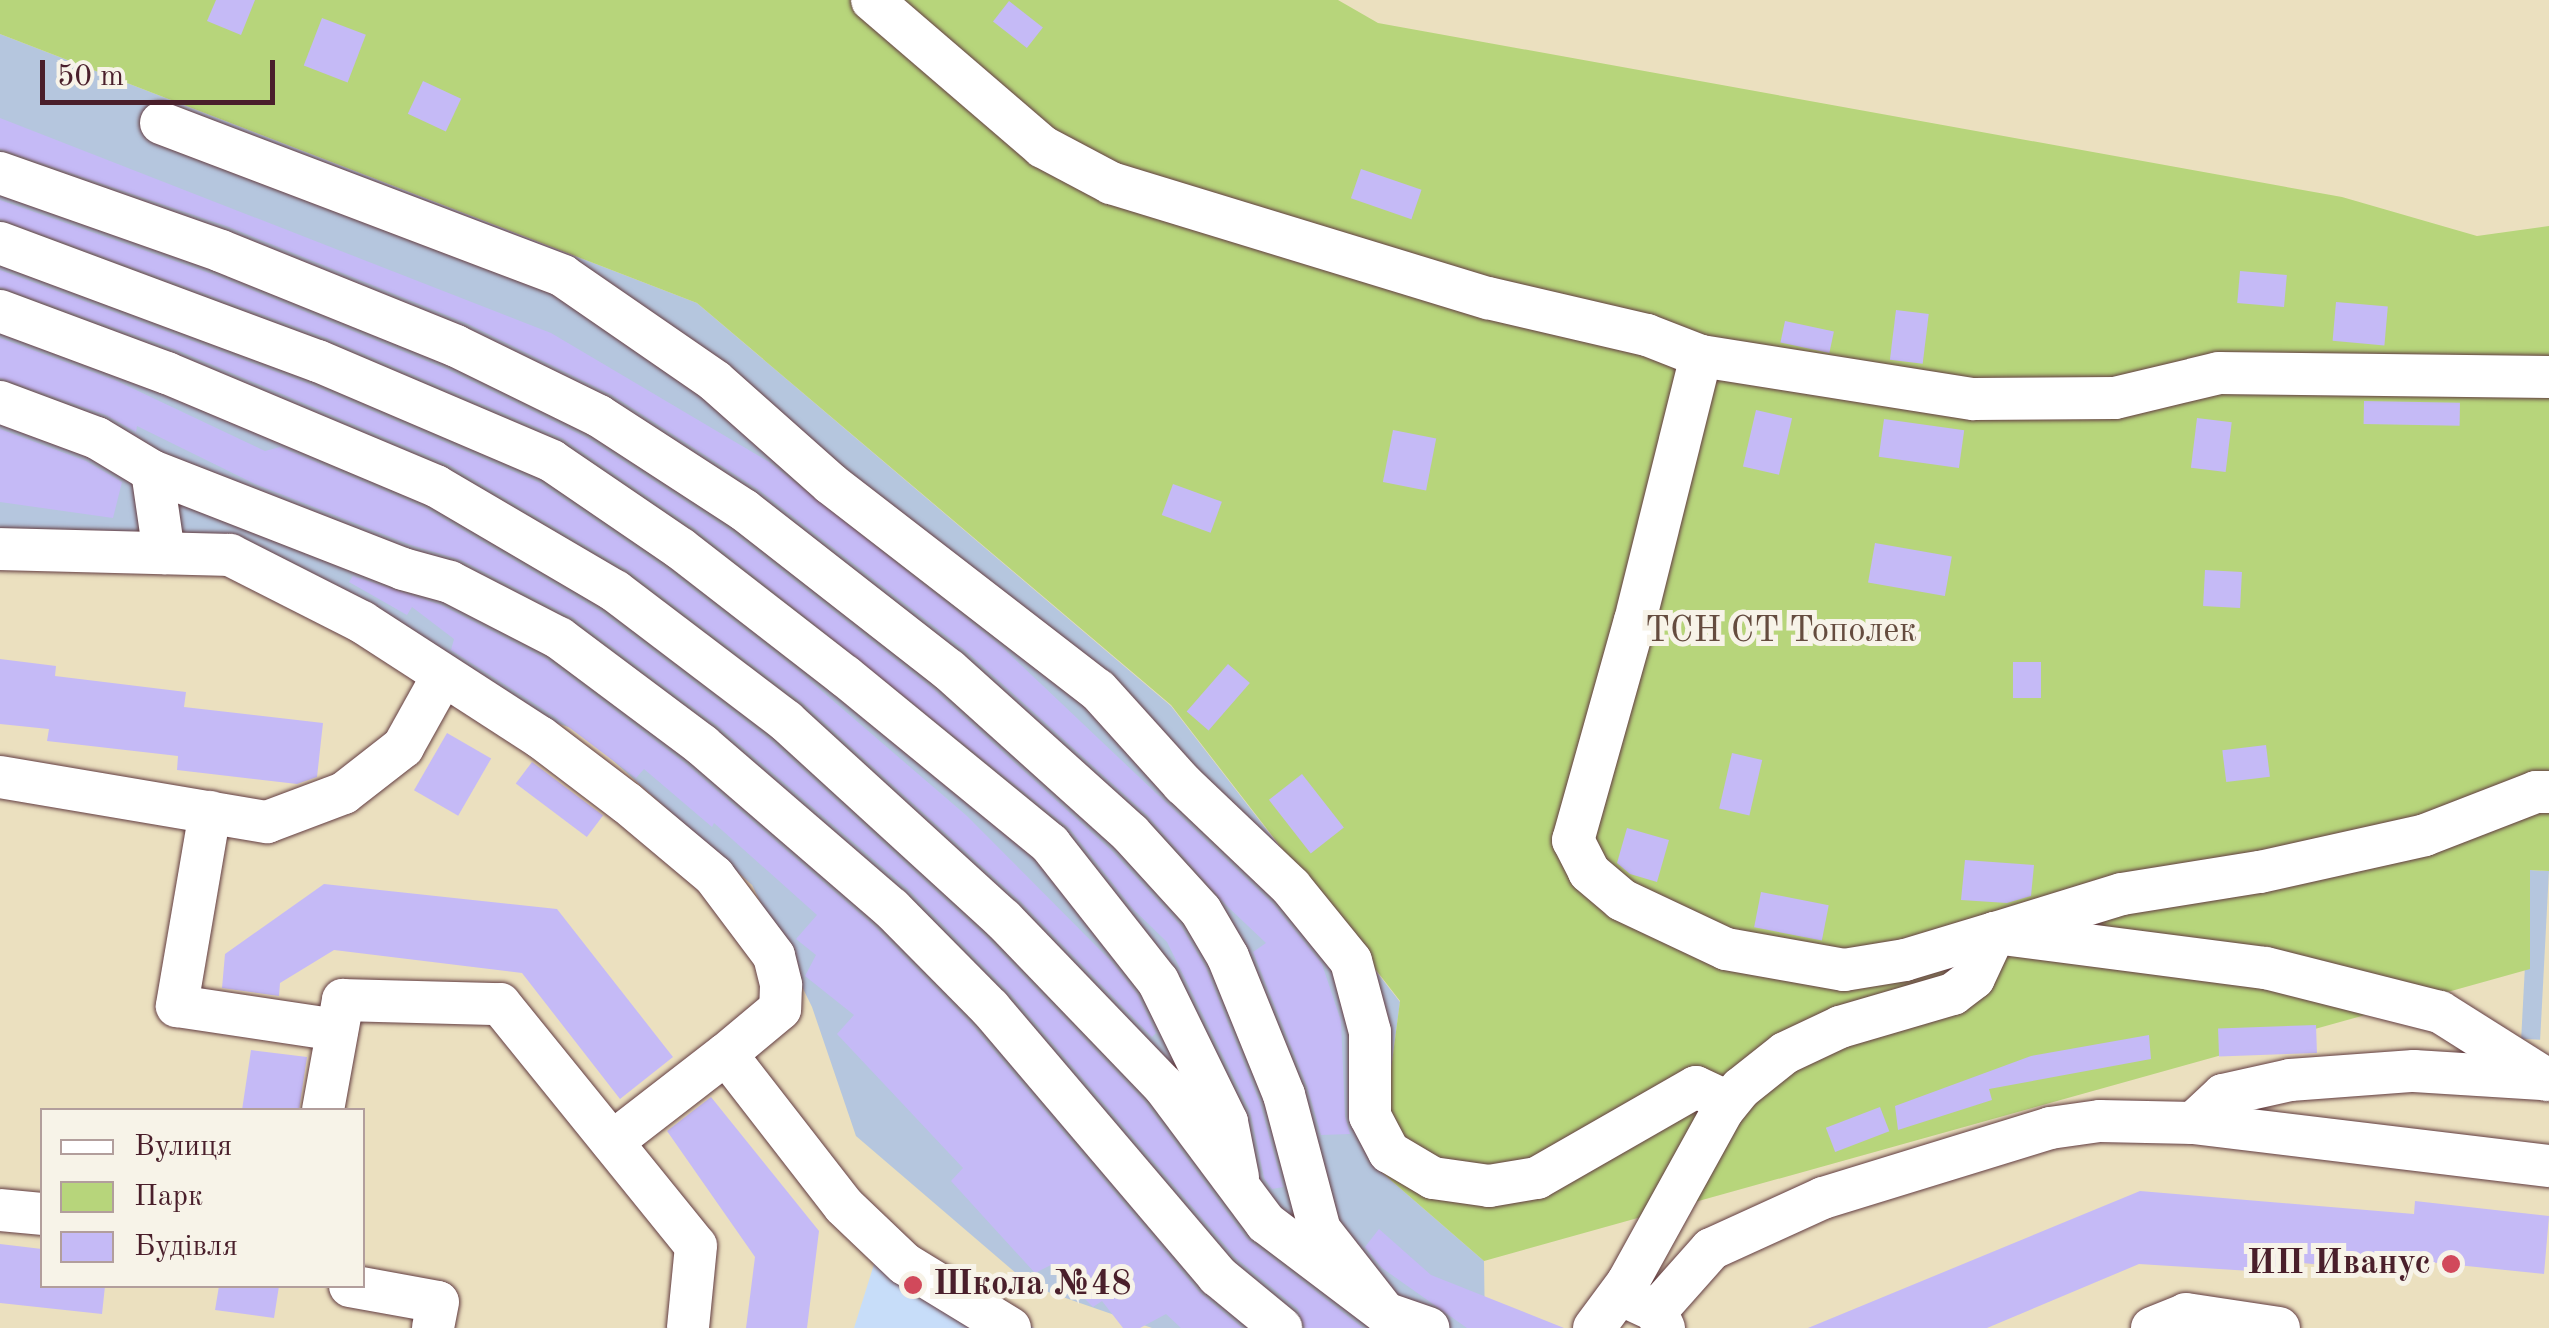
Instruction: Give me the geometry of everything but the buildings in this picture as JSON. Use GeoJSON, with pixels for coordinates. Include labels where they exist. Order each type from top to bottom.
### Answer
{"type":"FeatureCollection","features":[{"type":"Feature","properties":{"kind":"street"},"geometry":{"type":"LineString","coordinates":[[872,0],[1042,147],[1111,183],[1488,298],[1646,335],[1701,356],[1974,399],[2116,398],[2219,373],[2549,377]]}},
{"type":"Feature","properties":{"kind":"street"},"geometry":{"type":"LineString","coordinates":[[161,123],[563,276],[716,381],[831,484],[1098,690],[1184,784],[1291,887],[1350,961],[1370,1032],[1370,1116],[1389,1152],[1433,1178],[1489,1186],[1537,1178],[1696,1087],[1717,1096],[1723,1110]]}},
{"type":"Feature","properties":{"kind":"street"},"geometry":{"type":"LineString","coordinates":[[0,173],[221,251],[438,338],[599,416],[744,510],[949,670],[1130,832],[1201,912],[1228,957],[1284,1095],[1320,1230],[1385,1312]]}},
{"type":"Feature","properties":{"kind":"street"},"geometry":{"type":"LineString","coordinates":[[0,243],[318,361],[552,461],[681,550],[845,676],[1050,844],[1158,981],[1227,1122],[1242,1191]]}},
{"type":"Feature","properties":{"kind":"street"},"geometry":{"type":"LineString","coordinates":[[0,311],[167,373],[436,486],[616,591],[786,721],[1003,918],[1163,1085],[1266,1224],[1385,1312],[1428,1328]]}},
{"type":"Feature","properties":{"kind":"street"},"geometry":{"type":"LineString","coordinates":[[1701,356],[1636,620],[1573,840],[1589,872],[1622,900],[1681,931],[1726,949],[1844,970],[1905,960],[2122,894],[2260,872],[2425,835],[2536,792],[2549,792]]}},
{"type":"Feature","properties":{"kind":"street"},"geometry":{"type":"LineString","coordinates":[[0,402],[97,438],[152,471],[340,545],[450,582],[560,638],[702,745],[892,908],[990,1008],[1218,1276],[1281,1328]]}},
{"type":"Feature","properties":{"kind":"street"},"geometry":{"type":"LineString","coordinates":[[152,471],[164,554]]}},
{"type":"Feature","properties":{"kind":"street"},"geometry":{"type":"LineString","coordinates":[[0,549],[230,555],[362,622],[540,738],[714,876],[774,956],[781,984],[780,1009],[612,1142]]}},
{"type":"Feature","properties":{"kind":"street"},"geometry":{"type":"LineString","coordinates":[[0,777],[267,822],[344,792],[403,746],[442,677]]}},
{"type":"Feature","properties":{"kind":"street"},"geometry":{"type":"LineString","coordinates":[[210,812],[178,1006],[337,1030]]}},
{"type":"Feature","properties":{"kind":"street"},"geometry":{"type":"LineString","coordinates":[[1649,1307],[1723,1110],[1740,1088],[1785,1053],[1840,1028],[1953,994],[1974,978],[1995,933]]}},
{"type":"Feature","properties":{"kind":"street"},"geometry":{"type":"LineString","coordinates":[[1995,933],[2266,968],[2440,1012],[2548,1080]]}},
{"type":"Feature","properties":{"kind":"street"},"geometry":{"type":"LineString","coordinates":[[322,1108],[343,1000],[500,1004],[696,1246],[688,1328]]}},
{"type":"Feature","properties":{"kind":"street"},"geometry":{"type":"LineString","coordinates":[[726,1054],[844,1206],[906,1264],[1010,1328]]}},
{"type":"Feature","properties":{"kind":"street"},"geometry":{"type":"LineString","coordinates":[[2192,1123],[2224,1095],[2290,1080],[2414,1071],[2548,1080]]}},
{"type":"Feature","properties":{"kind":"street"},"geometry":{"type":"LineString","coordinates":[[1594,1328],[1649,1307],[1711,1249],[1823,1198],[2050,1128],[2100,1121],[2192,1123],[2549,1166]]}},
{"type":"Feature","properties":{"kind":"street"},"geometry":{"type":"LineString","coordinates":[[0,1210],[40,1214]]}},
{"type":"Feature","properties":{"kind":"street"},"geometry":{"type":"LineString","coordinates":[[361,1288],[438,1302],[433,1328]]}},
{"type":"Feature","properties":{"kind":"street"},"geometry":{"type":"LineString","coordinates":[[2152,1328],[2186,1314],[2280,1328]]}},
{"type":"Feature","properties":{"kind":"shaded area"},"geometry":{"type":"Polygon","coordinates":[[[0,34],[697,303],[1171,706],[1400,1002],[1378,1169],[1484,1261],[1485,1328],[1152,1328],[1031,1286],[856,1136],[812,1007],[752,885],[580,731],[428,679],[347,595],[0,533],[0,34]]]}},
{"type":"Feature","properties":{"kind":"shaded area"},"geometry":{"type":"Polygon","coordinates":[[[2530,870],[2549,871],[2540,1040],[2521,1039],[2530,870]]]}},
{"type":"Feature","properties":{"kind":"shaded area","name":"Школа №48"},"geometry":{"type":"Polygon","coordinates":[[[881,1242],[1034,1328],[854,1328],[881,1242]]]}},
{"type":"Feature","properties":{"kind":"green space","name":"ТСН СТ Тополек"},"geometry":{"type":"Polygon","coordinates":[[[0,0],[1338,0],[1378,23],[2342,197],[2477,236],[2549,226],[2549,871],[2530,870],[2530,969],[1484,1261],[1378,1169],[1400,1001],[1171,705],[697,303],[0,34],[0,0]]]}},
{"type":"Feature","properties":{"kind":"place","name":"ИП Иванус"},"geometry":{"type":"Point","coordinates":[2451,1264]}},
{"type":"Feature","properties":{"kind":"place","name":"Школа №48"},"geometry":{"type":"Point","coordinates":[913,1285]}}]}
